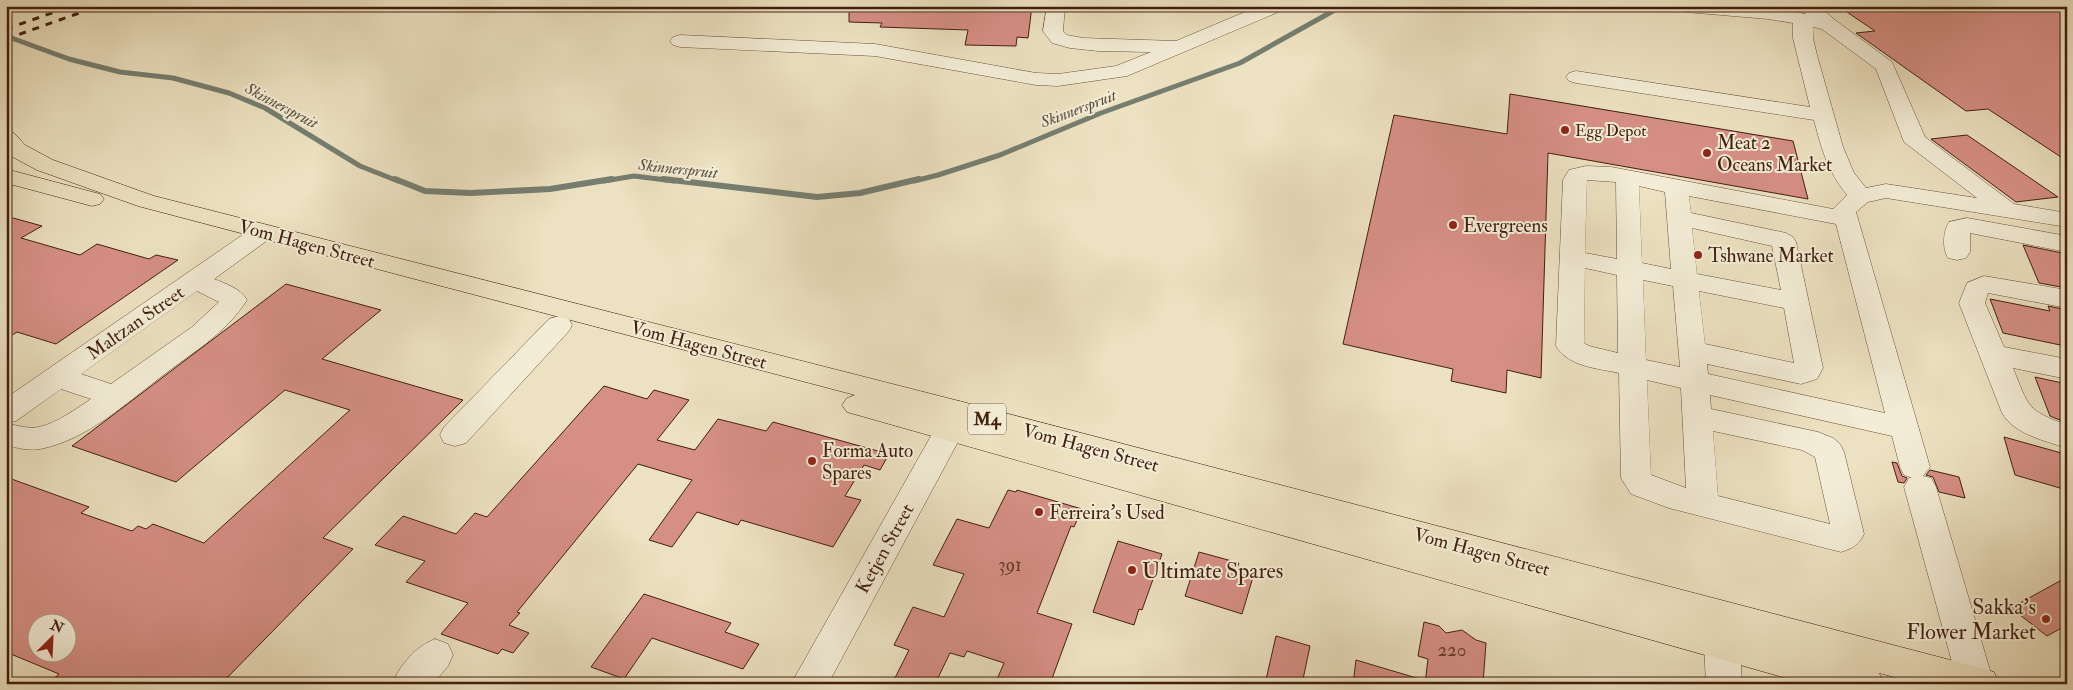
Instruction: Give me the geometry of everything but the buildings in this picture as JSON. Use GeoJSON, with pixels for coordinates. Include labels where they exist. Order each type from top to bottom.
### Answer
{"type":"FeatureCollection","features":[{"type":"Feature","properties":{"kind":"main road","name":"Vom Hagen Street"},"geometry":{"type":"LineString","coordinates":[[6,138],[17,150],[45,166],[255,237],[559,325],[954,421],[1866,684]]}},
{"type":"Feature","properties":{"kind":"main road","name":"Vom Hagen Street"},"geometry":{"type":"LineString","coordinates":[[6,176],[255,237],[954,421],[1978,683]]}},
{"type":"Feature","properties":{"kind":"street"},"geometry":{"type":"LineString","coordinates":[[1056,6],[1053,31],[1058,39],[1096,44],[1182,46]]}},
{"type":"Feature","properties":{"kind":"street"},"geometry":{"type":"LineString","coordinates":[[680,41],[875,50],[1036,78],[1058,80],[1120,72],[1276,6]]}},
{"type":"Feature","properties":{"kind":"street"},"geometry":{"type":"LineString","coordinates":[[1686,6],[1805,13],[1828,24],[1885,66],[1912,137],[2002,217]]}},
{"type":"Feature","properties":{"kind":"street"},"geometry":{"type":"LineString","coordinates":[[1805,13],[1805,46],[1822,114],[1838,166],[1860,196]]}},
{"type":"Feature","properties":{"kind":"street"},"geometry":{"type":"LineString","coordinates":[[1576,77],[1822,114]]}},
{"type":"Feature","properties":{"kind":"street"},"geometry":{"type":"LineString","coordinates":[[1845,218],[1627,178],[1583,172],[1577,175],[1575,180],[1570,346],[1580,354],[1904,428]]}},
{"type":"Feature","properties":{"kind":"street"},"geometry":{"type":"LineString","coordinates":[[1627,178],[1636,478],[1642,485],[1669,496],[1830,538],[1841,539],[1848,534],[1829,452],[1822,446],[1807,440],[1697,417]]}},
{"type":"Feature","properties":{"kind":"street"},"geometry":{"type":"LineString","coordinates":[[1676,187],[1695,381],[1702,504]]}},
{"type":"Feature","properties":{"kind":"street"},"geometry":{"type":"LineString","coordinates":[[1978,683],[1904,428],[1844,210],[1860,196],[1886,191],[2002,217],[2067,244]]}},
{"type":"Feature","properties":{"kind":"street"},"geometry":{"type":"LineString","coordinates":[[1957,252],[1958,226],[2002,217],[2067,220]]}},
{"type":"Feature","properties":{"kind":"street"},"geometry":{"type":"LineString","coordinates":[[1679,218],[1778,238],[1784,242],[1809,368],[1807,372],[1801,374],[1692,351]]}},
{"type":"Feature","properties":{"kind":"street","name":"Maltzan Street"},"geometry":{"type":"LineString","coordinates":[[6,413],[255,237]]}},
{"type":"Feature","properties":{"kind":"street"},"geometry":{"type":"LineString","coordinates":[[1572,258],[1797,302]]}},
{"type":"Feature","properties":{"kind":"street"},"geometry":{"type":"LineString","coordinates":[[6,434],[26,438],[42,437],[67,427],[114,396],[206,329],[228,310],[234,300],[227,294],[194,280]]}},
{"type":"Feature","properties":{"kind":"street"},"geometry":{"type":"LineString","coordinates":[[2067,299],[1984,284],[1976,288],[1972,303],[2017,413],[2032,424],[2067,437]]}},
{"type":"Feature","properties":{"kind":"street"},"geometry":{"type":"LineString","coordinates":[[454,435],[559,325]]}},
{"type":"Feature","properties":{"kind":"street"},"geometry":{"type":"LineString","coordinates":[[1994,356],[2067,369]]}},
{"type":"Feature","properties":{"kind":"street"},"geometry":{"type":"LineString","coordinates":[[58,377],[114,396]]}},
{"type":"Feature","properties":{"kind":"street","name":"Ketjen Street"},"geometry":{"type":"LineString","coordinates":[[809,684],[954,421]]}},
{"type":"Feature","properties":{"kind":"street"},"geometry":{"type":"LineString","coordinates":[[1722,644],[1724,684]]}},
{"type":"Feature","properties":{"kind":"street"},"geometry":{"type":"LineString","coordinates":[[410,684],[435,655]]}},
{"type":"Feature","properties":{"kind":"waterway","name":"Skinnerspruit"},"geometry":{"type":"LineString","coordinates":[[914,181],[1000,155],[1101,113],[1240,63],[1342,6]]}},
{"type":"Feature","properties":{"kind":"waterway","name":"Skinnerspruit"},"geometry":{"type":"LineString","coordinates":[[6,36],[69,59],[120,72],[173,78],[229,93],[265,108],[360,166],[398,181]]}},
{"type":"Feature","properties":{"kind":"waterway","name":"Skinnerspruit"},"geometry":{"type":"LineString","coordinates":[[604,181],[634,176],[674,181]]}},
{"type":"Feature","properties":{"kind":"waterway","name":"Skinnerspruit"},"geometry":{"type":"LineString","coordinates":[[395,179],[425,191],[471,193],[550,189],[612,179]]}},
{"type":"Feature","properties":{"kind":"waterway","name":"Skinnerspruit"},"geometry":{"type":"LineString","coordinates":[[663,179],[817,197],[860,193],[919,179]]}},
{"type":"Feature","properties":{"kind":"railway"},"geometry":{"type":"LineString","coordinates":[[6,29],[72,6]]}},
{"type":"Feature","properties":{"kind":"railway"},"geometry":{"type":"LineString","coordinates":[[6,39],[99,6]]}},
{"type":"Feature","properties":{"kind":"place","name":"Egg Depot"},"geometry":{"type":"Point","coordinates":[1565,130]}},
{"type":"Feature","properties":{"kind":"place","name":"Meat 2 Oceans Market"},"geometry":{"type":"Point","coordinates":[1707,153]}},
{"type":"Feature","properties":{"kind":"place","name":"Evergreens"},"geometry":{"type":"Point","coordinates":[1453,225]}},
{"type":"Feature","properties":{"kind":"place","name":"Tshwane Market"},"geometry":{"type":"Point","coordinates":[1698,255]}},
{"type":"Feature","properties":{"kind":"place","name":"Forma Auto Spares"},"geometry":{"type":"Point","coordinates":[812,461]}},
{"type":"Feature","properties":{"kind":"place","name":"Ferreira's Used"},"geometry":{"type":"Point","coordinates":[1039,512]}},
{"type":"Feature","properties":{"kind":"place","name":"Ultimate Spares"},"geometry":{"type":"Point","coordinates":[1132,570]}},
{"type":"Feature","properties":{"kind":"place","name":"Sakka's Flower Market"},"geometry":{"type":"Point","coordinates":[2046,619]}}]}
